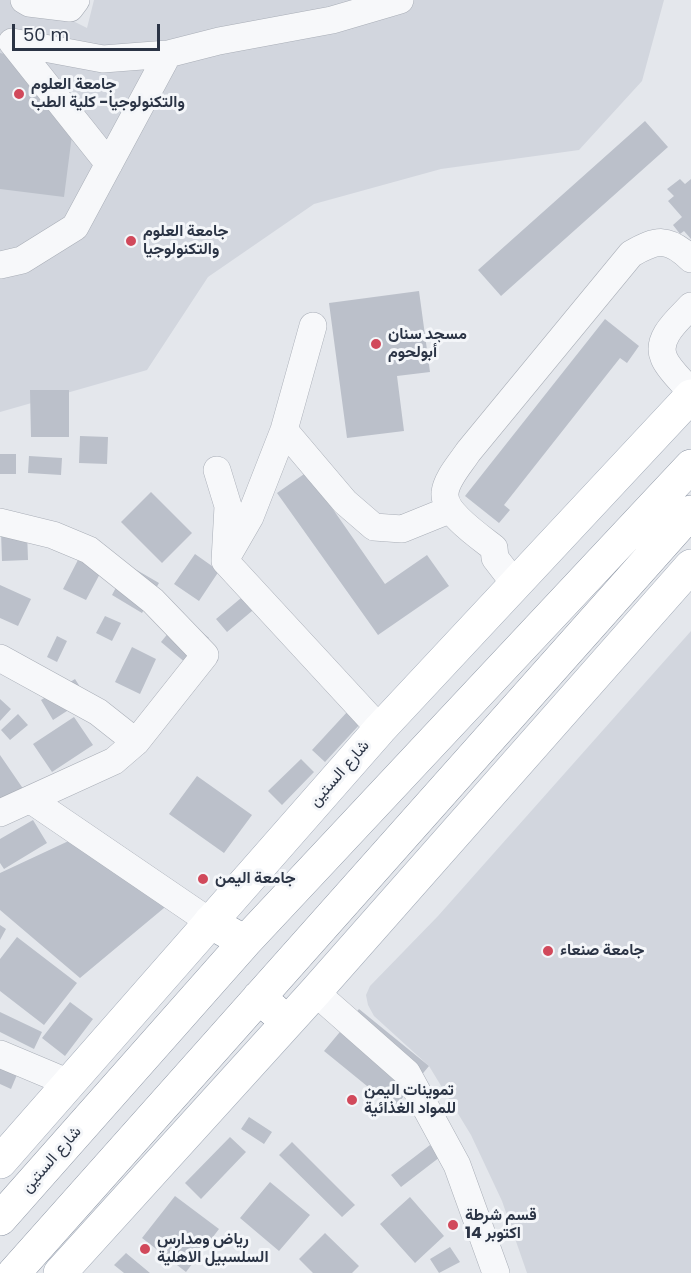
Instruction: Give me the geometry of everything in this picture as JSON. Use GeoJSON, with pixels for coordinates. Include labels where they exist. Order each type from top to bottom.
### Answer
{"type":"FeatureCollection","features":[{"type":"Feature","properties":{"kind":"main road","name":"شارع الستين"},"geometry":{"type":"LineString","coordinates":[[0,1162],[380,729],[691,394]]}},
{"type":"Feature","properties":{"kind":"main road","name":"شارع الستين"},"geometry":{"type":"LineString","coordinates":[[0,1219],[245,942],[691,466]]}},
{"type":"Feature","properties":{"kind":"main road"},"geometry":{"type":"LineString","coordinates":[[14,1273],[691,512]]}},
{"type":"Feature","properties":{"kind":"main road"},"geometry":{"type":"LineString","coordinates":[[60,1273],[315,992],[691,566]]}},
{"type":"Feature","properties":{"kind":"main road"},"geometry":{"type":"LineString","coordinates":[[210,922],[245,942]]}},
{"type":"Feature","properties":{"kind":"main road"},"geometry":{"type":"LineString","coordinates":[[259,997],[287,1022]]}},
{"type":"Feature","properties":{"kind":"street"},"geometry":{"type":"LineString","coordinates":[[24,0],[29,3],[70,8],[76,0]]}},
{"type":"Feature","properties":{"kind":"street"},"geometry":{"type":"LineString","coordinates":[[6,41],[102,59],[168,54],[219,41],[332,20],[400,0]]}},
{"type":"Feature","properties":{"kind":"street"},"geometry":{"type":"LineString","coordinates":[[6,41],[109,164]]}},
{"type":"Feature","properties":{"kind":"street"},"geometry":{"type":"LineString","coordinates":[[0,265],[22,260],[75,227],[168,54]]}},
{"type":"Feature","properties":{"kind":"street"},"geometry":{"type":"LineString","coordinates":[[515,584],[495,558],[494,548],[449,510],[444,494],[451,479],[468,452],[631,254],[651,243],[664,243],[680,249],[691,259]]}},
{"type":"Feature","properties":{"kind":"street"},"geometry":{"type":"LineString","coordinates":[[691,306],[668,330],[663,345],[663,358],[691,394]]}},
{"type":"Feature","properties":{"kind":"street"},"geometry":{"type":"LineString","coordinates":[[225,561],[250,517],[284,430],[313,326]]}},
{"type":"Feature","properties":{"kind":"street"},"geometry":{"type":"LineString","coordinates":[[284,430],[345,502],[374,527],[402,529],[449,510]]}},
{"type":"Feature","properties":{"kind":"street"},"geometry":{"type":"LineString","coordinates":[[217,470],[228,506],[225,561],[380,729]]}},
{"type":"Feature","properties":{"kind":"street"},"geometry":{"type":"LineString","coordinates":[[0,522],[53,535],[89,550],[153,601],[205,655],[136,742],[114,761],[0,813]]}},
{"type":"Feature","properties":{"kind":"street"},"geometry":{"type":"LineString","coordinates":[[0,657],[98,712],[136,742]]}},
{"type":"Feature","properties":{"kind":"street"},"geometry":{"type":"LineString","coordinates":[[31,800],[210,922]]}},
{"type":"Feature","properties":{"kind":"street"},"geometry":{"type":"LineString","coordinates":[[315,992],[407,1073],[457,1165],[496,1273]]}},
{"type":"Feature","properties":{"kind":"street"},"geometry":{"type":"LineString","coordinates":[[0,1054],[69,1083]]}},
{"type":"Feature","properties":{"kind":"shaded area","name":"جامعة العلوم والتكنولوجيا"},"geometry":{"type":"Polygon","coordinates":[[[0,0],[31,0],[87,28],[94,0],[664,0],[642,81],[579,150],[441,169],[314,204],[208,277],[147,370],[0,412],[0,0]]]}},
{"type":"Feature","properties":{"kind":"shaded area","name":"جامعة صنعاء"},"geometry":{"type":"Polygon","coordinates":[[[691,631],[691,1273],[527,1273],[502,1201],[471,1135],[429,1066],[374,1016],[366,995],[370,986],[438,916],[691,631]]]}},
{"type":"Feature","properties":{"kind":"building","name":"جامعة العلوم والتكنولوجيا- كلية الطب"},"geometry":{"type":"Polygon","coordinates":[[[0,53],[5,54],[72,135],[64,197],[0,189],[0,53]]]}},
{"type":"Feature","properties":{"kind":"building"},"geometry":{"type":"Polygon","coordinates":[[[645,121],[668,147],[501,296],[478,270],[645,121]]]}},
{"type":"Feature","properties":{"kind":"building"},"geometry":{"type":"Polygon","coordinates":[[[680,179],[685,184],[691,179],[691,239],[684,231],[680,234],[673,225],[682,217],[668,201],[674,196],[667,189],[680,179]]]}},
{"type":"Feature","properties":{"kind":"building"},"geometry":{"type":"Polygon","coordinates":[[[419,291],[430,372],[397,376],[404,431],[347,438],[329,303],[419,291]]]}},
{"type":"Feature","properties":{"kind":"building"},"geometry":{"type":"Polygon","coordinates":[[[605,319],[639,346],[627,363],[620,358],[504,505],[510,510],[499,523],[465,496],[605,319]]]}},
{"type":"Feature","properties":{"kind":"building"},"geometry":{"type":"Polygon","coordinates":[[[30,390],[69,390],[69,437],[31,437],[30,390]]]}},
{"type":"Feature","properties":{"kind":"building"},"geometry":{"type":"Polygon","coordinates":[[[80,436],[108,437],[107,464],[79,463],[80,436]]]}},
{"type":"Feature","properties":{"kind":"building"},"geometry":{"type":"Polygon","coordinates":[[[0,454],[16,454],[16,474],[0,474],[0,454]]]}},
{"type":"Feature","properties":{"kind":"building"},"geometry":{"type":"Polygon","coordinates":[[[29,456],[62,458],[61,475],[28,473],[29,456]]]}},
{"type":"Feature","properties":{"kind":"building"},"geometry":{"type":"Polygon","coordinates":[[[307,472],[385,584],[427,555],[449,586],[378,635],[277,493],[307,472]]]}},
{"type":"Feature","properties":{"kind":"building"},"geometry":{"type":"Polygon","coordinates":[[[151,492],[192,533],[162,563],[121,522],[151,492]]]}},
{"type":"Feature","properties":{"kind":"building"},"geometry":{"type":"Polygon","coordinates":[[[27,531],[28,560],[2,561],[1,532],[27,531]]]}},
{"type":"Feature","properties":{"kind":"building"},"geometry":{"type":"Polygon","coordinates":[[[195,554],[219,571],[199,601],[174,584],[195,554]]]}},
{"type":"Feature","properties":{"kind":"building"},"geometry":{"type":"Polygon","coordinates":[[[80,556],[103,568],[86,600],[63,589],[80,556]]]}},
{"type":"Feature","properties":{"kind":"building"},"geometry":{"type":"Polygon","coordinates":[[[128,565],[159,583],[142,613],[112,595],[128,565]]]}},
{"type":"Feature","properties":{"kind":"building"},"geometry":{"type":"Polygon","coordinates":[[[0,585],[31,599],[18,626],[0,618],[0,585]]]}},
{"type":"Feature","properties":{"kind":"building"},"geometry":{"type":"Polygon","coordinates":[[[247,593],[258,606],[227,632],[216,619],[247,593]]]}},
{"type":"Feature","properties":{"kind":"building"},"geometry":{"type":"Polygon","coordinates":[[[105,616],[121,623],[112,641],[96,633],[105,616]]]}},
{"type":"Feature","properties":{"kind":"building"},"geometry":{"type":"Polygon","coordinates":[[[182,616],[209,638],[187,664],[161,642],[182,616]]]}},
{"type":"Feature","properties":{"kind":"building"},"geometry":{"type":"Polygon","coordinates":[[[57,636],[67,641],[57,662],[47,657],[57,636]]]}},
{"type":"Feature","properties":{"kind":"building"},"geometry":{"type":"Polygon","coordinates":[[[132,647],[156,659],[140,694],[115,682],[132,647]]]}},
{"type":"Feature","properties":{"kind":"building"},"geometry":{"type":"Polygon","coordinates":[[[75,679],[87,698],[53,720],[41,700],[75,679]]]}},
{"type":"Feature","properties":{"kind":"building"},"geometry":{"type":"Polygon","coordinates":[[[0,699],[11,709],[0,721],[0,699]]]}},
{"type":"Feature","properties":{"kind":"building"},"geometry":{"type":"Polygon","coordinates":[[[348,711],[361,723],[325,762],[312,750],[348,711]]]}},
{"type":"Feature","properties":{"kind":"building"},"geometry":{"type":"Polygon","coordinates":[[[18,714],[28,725],[10,740],[1,730],[18,714]]]}},
{"type":"Feature","properties":{"kind":"building"},"geometry":{"type":"Polygon","coordinates":[[[74,717],[93,745],[52,772],[33,744],[74,717]]]}},
{"type":"Feature","properties":{"kind":"building"},"geometry":{"type":"Polygon","coordinates":[[[0,755],[24,790],[0,807],[0,755]]]}},
{"type":"Feature","properties":{"kind":"building"},"geometry":{"type":"Polygon","coordinates":[[[301,759],[314,772],[282,805],[268,791],[301,759]]]}},
{"type":"Feature","properties":{"kind":"building"},"geometry":{"type":"Polygon","coordinates":[[[197,776],[252,815],[224,853],[169,814],[197,776]]]}},
{"type":"Feature","properties":{"kind":"building"},"geometry":{"type":"Polygon","coordinates":[[[33,820],[47,843],[4,869],[0,863],[0,839],[33,820]]]}},
{"type":"Feature","properties":{"kind":"building"},"geometry":{"type":"Polygon","coordinates":[[[75,838],[176,898],[80,978],[0,910],[0,873],[75,838]]]}},
{"type":"Feature","properties":{"kind":"building"},"geometry":{"type":"Polygon","coordinates":[[[0,925],[6,929],[0,940],[0,925]]]}},
{"type":"Feature","properties":{"kind":"building"},"geometry":{"type":"Polygon","coordinates":[[[17,937],[77,983],[44,1025],[0,991],[0,959],[17,937]]]}},
{"type":"Feature","properties":{"kind":"building"},"geometry":{"type":"Polygon","coordinates":[[[70,1002],[93,1019],[65,1056],[42,1038],[70,1002]]]}},
{"type":"Feature","properties":{"kind":"building"},"geometry":{"type":"Polygon","coordinates":[[[359,1009],[429,1066],[394,1108],[324,1051],[359,1009]]]}},
{"type":"Feature","properties":{"kind":"building"},"geometry":{"type":"Polygon","coordinates":[[[0,1012],[42,1032],[34,1049],[0,1032],[0,1012]]]}},
{"type":"Feature","properties":{"kind":"building"},"geometry":{"type":"Polygon","coordinates":[[[0,1061],[19,1070],[11,1089],[0,1084],[0,1061]]]}},
{"type":"Feature","properties":{"kind":"building"},"geometry":{"type":"Polygon","coordinates":[[[249,1117],[272,1132],[264,1144],[241,1129],[249,1117]]]}},
{"type":"Feature","properties":{"kind":"building"},"geometry":{"type":"Polygon","coordinates":[[[230,1137],[246,1152],[201,1199],[185,1183],[230,1137]]]}},
{"type":"Feature","properties":{"kind":"building"},"geometry":{"type":"Polygon","coordinates":[[[292,1142],[355,1205],[342,1217],[279,1155],[292,1142]]]}},
{"type":"Feature","properties":{"kind":"building"},"geometry":{"type":"Polygon","coordinates":[[[430,1145],[440,1157],[401,1187],[391,1175],[430,1145]]]}},
{"type":"Feature","properties":{"kind":"building"},"geometry":{"type":"Polygon","coordinates":[[[270,1182],[310,1215],[279,1251],[240,1218],[270,1182]]]}},
{"type":"Feature","properties":{"kind":"building"},"geometry":{"type":"Polygon","coordinates":[[[175,1196],[219,1229],[186,1272],[142,1238],[175,1196]]]}},
{"type":"Feature","properties":{"kind":"building"},"geometry":{"type":"Polygon","coordinates":[[[410,1197],[444,1236],[415,1263],[380,1224],[410,1197]]]}},
{"type":"Feature","properties":{"kind":"building"},"geometry":{"type":"Polygon","coordinates":[[[325,1233],[359,1266],[352,1273],[313,1273],[299,1259],[325,1233]]]}},
{"type":"Feature","properties":{"kind":"building"},"geometry":{"type":"Polygon","coordinates":[[[450,1247],[460,1262],[439,1273],[430,1259],[450,1247]]]}},
{"type":"Feature","properties":{"kind":"building"},"geometry":{"type":"Polygon","coordinates":[[[126,1253],[150,1273],[124,1273],[114,1265],[126,1253]]]}},
{"type":"Feature","properties":{"kind":"place","name":"جامعة العلوم والتكنولوجيا- كلية الطب"},"geometry":{"type":"Point","coordinates":[19,94]}},
{"type":"Feature","properties":{"kind":"place","name":"جامعة العلوم والتكنولوجيا"},"geometry":{"type":"Point","coordinates":[131,241]}},
{"type":"Feature","properties":{"kind":"place","name":"مسجد سنان أبولحوم"},"geometry":{"type":"Point","coordinates":[376,344]}},
{"type":"Feature","properties":{"kind":"place","name":"جامعة اليمن"},"geometry":{"type":"Point","coordinates":[203,879]}},
{"type":"Feature","properties":{"kind":"place","name":"جامعة صنعاء"},"geometry":{"type":"Point","coordinates":[548,951]}},
{"type":"Feature","properties":{"kind":"place","name":"تموينات اليمن للمواد الغذائية"},"geometry":{"type":"Point","coordinates":[352,1100]}},
{"type":"Feature","properties":{"kind":"place","name":"قسم شرطة 14 اكتوبر"},"geometry":{"type":"Point","coordinates":[453,1225]}},
{"type":"Feature","properties":{"kind":"place","name":"رياض ومدارس السلسبيل الاهلية"},"geometry":{"type":"Point","coordinates":[145,1249]}}]}
